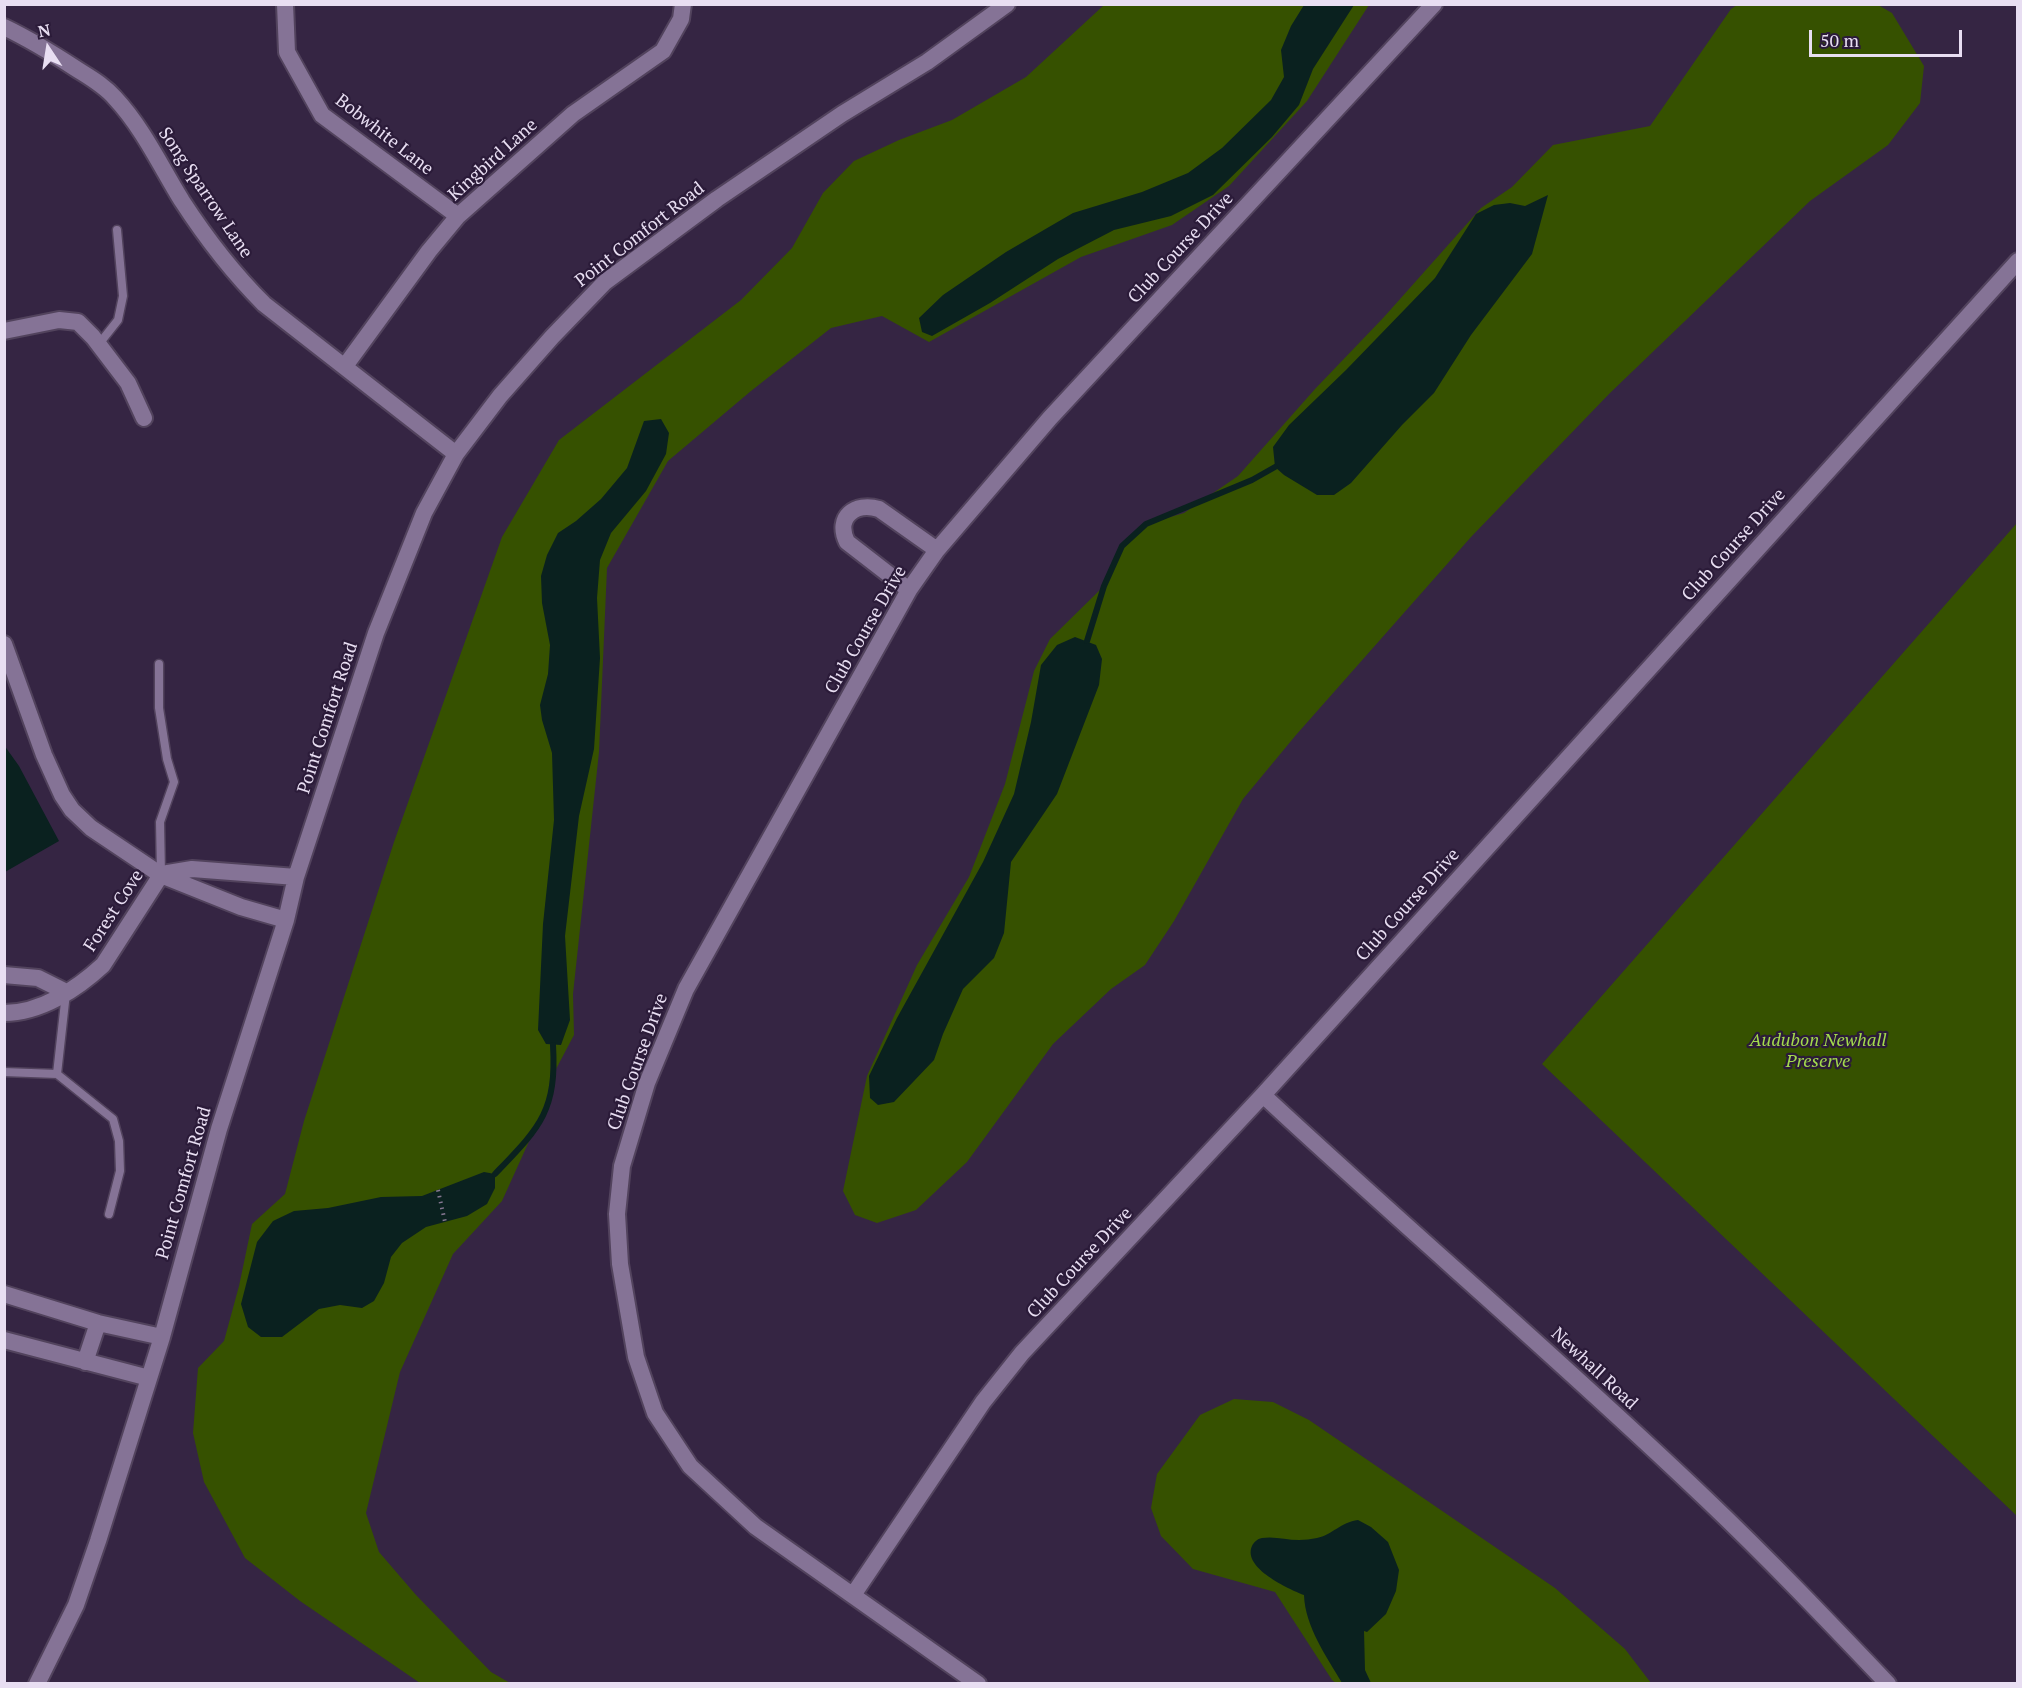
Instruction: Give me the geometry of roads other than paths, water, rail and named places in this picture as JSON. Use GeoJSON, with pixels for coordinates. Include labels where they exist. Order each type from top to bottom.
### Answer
{"type":"FeatureCollection","features":[{"type":"Feature","properties":{"kind":"street","name":"Bobwhite Lane"},"geometry":{"type":"LineString","coordinates":[[285,4],[287,52],[322,115],[458,216]]}},
{"type":"Feature","properties":{"kind":"street","name":"Kingbird Lane"},"geometry":{"type":"LineString","coordinates":[[345,366],[429,251],[458,216],[573,114],[663,51],[681,19],[683,4]]}},
{"type":"Feature","properties":{"kind":"street","name":"Point Comfort Road"},"geometry":{"type":"LineString","coordinates":[[37,1683],[76,1605],[98,1541],[162,1337],[219,1129],[286,920],[296,877],[376,633],[424,513],[456,454],[500,396],[605,282],[717,199],[842,114],[927,62],[1007,4]]}},
{"type":"Feature","properties":{"kind":"street","name":"Club Course Drive"},"geometry":{"type":"LineString","coordinates":[[978,1683],[756,1527],[690,1466],[655,1413],[636,1357],[620,1264],[616,1214],[622,1166],[647,1083],[686,989],[909,590],[937,550],[1050,417],[1434,4]]}},
{"type":"Feature","properties":{"kind":"street","name":"Song Sparrow Lane"},"geometry":{"type":"LineString","coordinates":[[4,27],[36,43],[97,82],[114,96],[132,119],[208,238],[264,304],[456,454]]}},
{"type":"Feature","properties":{"kind":"street","name":"Club Course Drive"},"geometry":{"type":"LineString","coordinates":[[853,1595],[983,1402],[1022,1353],[1263,1095],[2018,261]]}},
{"type":"Feature","properties":{"kind":"street"},"geometry":{"type":"LineString","coordinates":[[4,331],[59,320],[78,322],[99,344],[128,383],[144,418]]}},
{"type":"Feature","properties":{"kind":"street"},"geometry":{"type":"LineString","coordinates":[[909,590],[847,542],[843,534],[843,526],[847,516],[857,507],[868,506],[879,509],[937,550]]}},
{"type":"Feature","properties":{"kind":"street"},"geometry":{"type":"LineString","coordinates":[[4,644],[47,763],[72,810],[91,828],[161,875],[241,907],[286,920]]}},
{"type":"Feature","properties":{"kind":"street"},"geometry":{"type":"LineString","coordinates":[[161,875],[192,869],[296,877]]}},
{"type":"Feature","properties":{"kind":"street","name":"Forest Cove"},"geometry":{"type":"LineString","coordinates":[[4,1013],[19,1013],[34,1009],[92,975],[103,964],[161,875]]}},
{"type":"Feature","properties":{"kind":"street"},"geometry":{"type":"LineString","coordinates":[[4,975],[38,978],[66,992]]}},
{"type":"Feature","properties":{"kind":"street","name":"Newhall Road"},"geometry":{"type":"LineString","coordinates":[[1263,1095],[1704,1497],[1756,1547],[1888,1683]]}},
{"type":"Feature","properties":{"kind":"street"},"geometry":{"type":"LineString","coordinates":[[4,1294],[98,1323],[162,1337]]}},
{"type":"Feature","properties":{"kind":"street"},"geometry":{"type":"LineString","coordinates":[[85,1362],[98,1323]]}},
{"type":"Feature","properties":{"kind":"street"},"geometry":{"type":"LineString","coordinates":[[4,1340],[149,1378]]}},
{"type":"Feature","properties":{"kind":"lane"},"geometry":{"type":"LineString","coordinates":[[99,344],[118,320],[123,296],[117,230]]}},
{"type":"Feature","properties":{"kind":"lane"},"geometry":{"type":"LineString","coordinates":[[159,664],[159,708],[167,759],[174,782],[160,822],[161,875]]}},
{"type":"Feature","properties":{"kind":"lane"},"geometry":{"type":"LineString","coordinates":[[57,1074],[66,992]]}},
{"type":"Feature","properties":{"kind":"lane"},"geometry":{"type":"LineString","coordinates":[[4,1072],[57,1074],[113,1119],[119,1141],[120,1171],[109,1214]]}},
{"type":"Feature","properties":{"kind":"waterway"},"geometry":{"type":"LineString","coordinates":[[1087,641],[1104,586],[1122,546],[1146,524],[1252,480],[1275,467]]}},
{"type":"Feature","properties":{"kind":"waterway"},"geometry":{"type":"LineString","coordinates":[[495,1174],[534,1131],[542,1117],[552,1087],[553,1045]]}},
{"type":"Feature","properties":{"kind":"park label","name":"Audubon Newhall Preserve"},"geometry":{"type":"Point","coordinates":[1818,1051]}}]}
